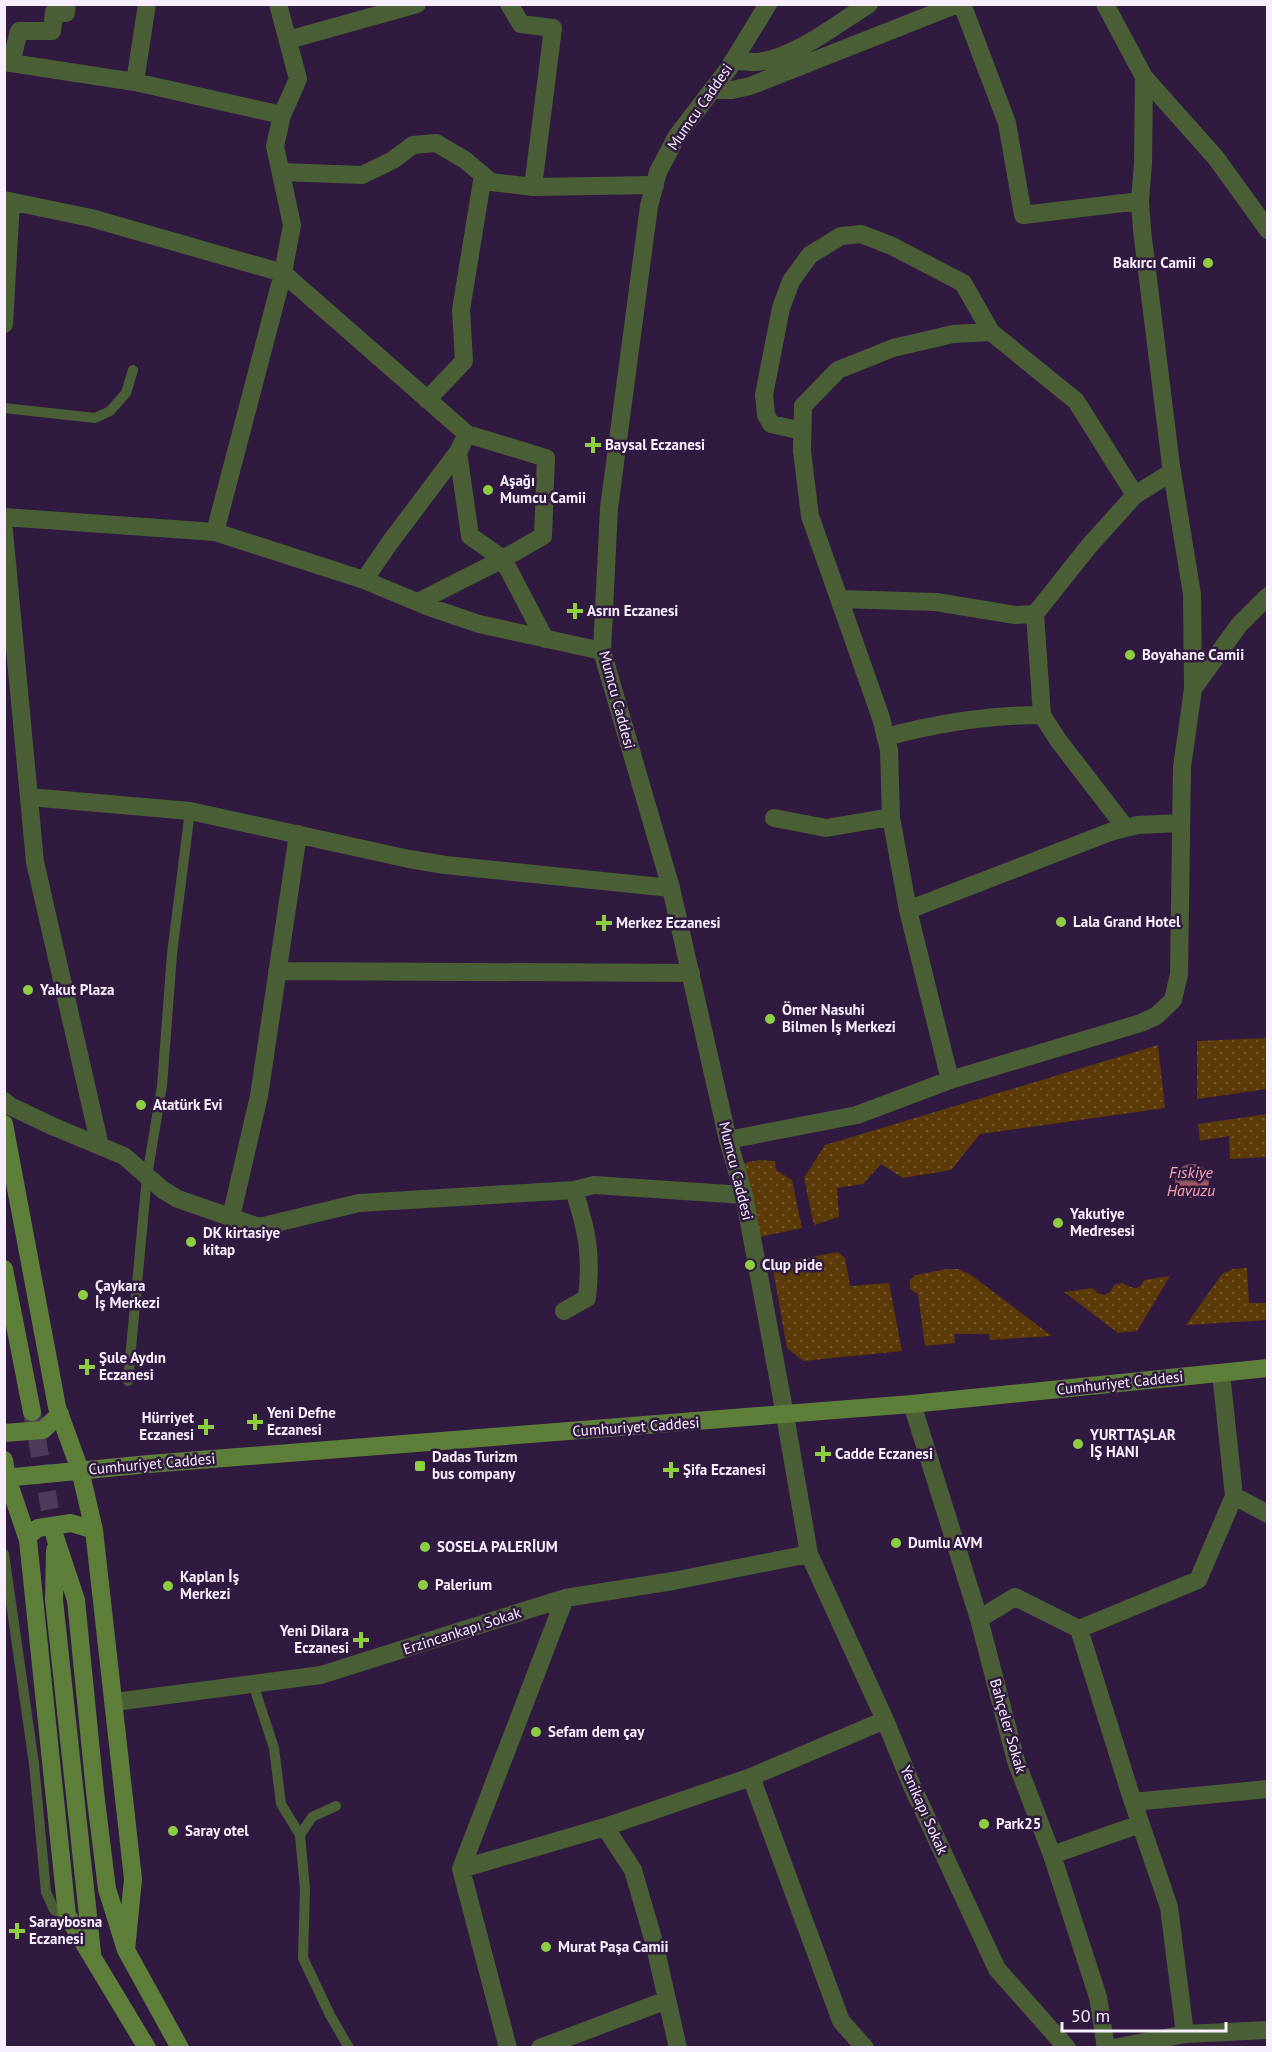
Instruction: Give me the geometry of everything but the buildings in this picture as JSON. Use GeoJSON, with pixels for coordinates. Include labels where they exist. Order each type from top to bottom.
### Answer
{"type":"FeatureCollection","features":[{"type":"Feature","properties":{"kind":"main road"},"geometry":{"type":"LineString","coordinates":[[4,1124],[60,1414],[80,1470],[94,1530],[134,1879],[126,1950]]}},
{"type":"Feature","properties":{"kind":"main road"},"geometry":{"type":"LineString","coordinates":[[4,1269],[32,1413]]}},
{"type":"Feature","properties":{"kind":"main road","name":"Cumhuriyet Caddesi"},"geometry":{"type":"LineString","coordinates":[[5,1472],[80,1470],[785,1415],[1268,1368]]}},
{"type":"Feature","properties":{"kind":"main road"},"geometry":{"type":"LineString","coordinates":[[4,1433],[43,1430],[60,1414]]}},
{"type":"Feature","properties":{"kind":"main road"},"geometry":{"type":"LineString","coordinates":[[5,1472],[28,1540],[67,1915],[147,2048]]}},
{"type":"Feature","properties":{"kind":"main road"},"geometry":{"type":"LineString","coordinates":[[28,1540],[28,1536],[38,1528],[71,1523],[94,1530]]}},
{"type":"Feature","properties":{"kind":"main road"},"geometry":{"type":"LineString","coordinates":[[93,1959],[54,1600],[56,1537],[76,1600],[95,1792],[108,1889],[126,1950],[180,2048]]}},
{"type":"Feature","properties":{"kind":"street"},"geometry":{"type":"LineString","coordinates":[[67,4],[66,13],[54,12],[52,31],[19,31],[8,62],[135,82],[282,115]]}},
{"type":"Feature","properties":{"kind":"street"},"geometry":{"type":"LineString","coordinates":[[135,82],[147,4]]}},
{"type":"Feature","properties":{"kind":"street"},"geometry":{"type":"LineString","coordinates":[[215,532],[283,273],[292,225],[275,146],[282,115],[298,79],[278,4]]}},
{"type":"Feature","properties":{"kind":"street"},"geometry":{"type":"LineString","coordinates":[[288,40],[417,4]]}},
{"type":"Feature","properties":{"kind":"street"},"geometry":{"type":"LineString","coordinates":[[509,4],[521,24],[554,28],[533,187]]}},
{"type":"Feature","properties":{"kind":"street","name":"Mumcu Caddesi"},"geometry":{"type":"LineString","coordinates":[[768,4],[733,61],[676,136],[658,172],[649,206],[609,508],[602,651],[671,888],[728,1140],[744,1195],[809,1554]]}},
{"type":"Feature","properties":{"kind":"street"},"geometry":{"type":"LineString","coordinates":[[733,61],[756,62],[776,58],[796,49],[869,4]]}},
{"type":"Feature","properties":{"kind":"street"},"geometry":{"type":"LineString","coordinates":[[712,90],[732,90],[750,86],[960,4],[1007,123],[1023,215],[1140,201]]}},
{"type":"Feature","properties":{"kind":"street"},"geometry":{"type":"LineString","coordinates":[[1106,5],[1144,77],[1216,158],[1268,230]]}},
{"type":"Feature","properties":{"kind":"street"},"geometry":{"type":"LineString","coordinates":[[728,1140],[857,1115],[950,1080],[1141,1023],[1156,1016],[1173,1000],[1179,974],[1182,766],[1193,689],[1192,594],[1172,472],[1140,201],[1144,77]]}},
{"type":"Feature","properties":{"kind":"street"},"geometry":{"type":"LineString","coordinates":[[280,172],[362,175],[393,160],[413,144],[436,143],[465,160],[491,182],[533,187],[655,185]]}},
{"type":"Feature","properties":{"kind":"street"},"geometry":{"type":"LineString","coordinates":[[427,400],[464,361],[461,310],[483,175]]}},
{"type":"Feature","properties":{"kind":"street"},"geometry":{"type":"LineString","coordinates":[[4,324],[8,201],[91,218],[283,273],[467,434],[546,458],[543,536],[418,602]]}},
{"type":"Feature","properties":{"kind":"street"},"geometry":{"type":"LineString","coordinates":[[802,431],[771,424],[766,415],[764,395],[781,308],[791,281],[810,255],[841,236],[861,234],[892,246],[963,283],[991,332],[1076,400],[1136,495]]}},
{"type":"Feature","properties":{"kind":"street"},"geometry":{"type":"LineString","coordinates":[[950,1080],[908,910],[891,817],[889,750],[886,737],[810,516],[802,451],[803,406],[838,370],[893,348],[953,334],[991,332]]}},
{"type":"Feature","properties":{"kind":"street"},"geometry":{"type":"LineString","coordinates":[[364,580],[458,452],[467,434]]}},
{"type":"Feature","properties":{"kind":"street"},"geometry":{"type":"LineString","coordinates":[[458,452],[470,536],[503,559],[545,639]]}},
{"type":"Feature","properties":{"kind":"street"},"geometry":{"type":"LineString","coordinates":[[1125,827],[1058,740],[1042,715],[1035,614],[1089,546],[1136,495],[1172,472]]}},
{"type":"Feature","properties":{"kind":"street"},"geometry":{"type":"LineString","coordinates":[[4,517],[215,532],[364,580],[479,624],[602,651]]}},
{"type":"Feature","properties":{"kind":"street"},"geometry":{"type":"LineString","coordinates":[[4,531],[35,862],[100,1146]]}},
{"type":"Feature","properties":{"kind":"street"},"geometry":{"type":"LineString","coordinates":[[1193,689],[1239,625],[1268,596]]}},
{"type":"Feature","properties":{"kind":"street"},"geometry":{"type":"LineString","coordinates":[[840,599],[936,602],[1015,615],[1035,614]]}},
{"type":"Feature","properties":{"kind":"street"},"geometry":{"type":"LineString","coordinates":[[886,737],[921,728],[986,717],[1042,715]]}},
{"type":"Feature","properties":{"kind":"street"},"geometry":{"type":"LineString","coordinates":[[29,797],[190,811],[409,860],[671,888]]}},
{"type":"Feature","properties":{"kind":"street"},"geometry":{"type":"LineString","coordinates":[[774,818],[826,828],[891,817]]}},
{"type":"Feature","properties":{"kind":"street"},"geometry":{"type":"LineString","coordinates":[[908,910],[1125,827],[1181,823]]}},
{"type":"Feature","properties":{"kind":"street"},"geometry":{"type":"LineString","coordinates":[[231,1217],[259,1096],[298,834]]}},
{"type":"Feature","properties":{"kind":"street"},"geometry":{"type":"LineString","coordinates":[[277,971],[690,974]]}},
{"type":"Feature","properties":{"kind":"street"},"geometry":{"type":"LineString","coordinates":[[4,1101],[52,1126],[124,1156],[178,1199],[259,1227],[359,1203],[574,1190],[594,1185],[744,1195]]}},
{"type":"Feature","properties":{"kind":"street"},"geometry":{"type":"LineString","coordinates":[[564,1311],[587,1298],[590,1269],[586,1230],[574,1190]]}},
{"type":"Feature","properties":{"kind":"street"},"geometry":{"type":"LineString","coordinates":[[1079,1629],[1198,1580],[1234,1496],[1221,1372]]}},
{"type":"Feature","properties":{"kind":"street","name":"Bahçeler Sokak"},"geometry":{"type":"LineString","coordinates":[[912,1404],[979,1619],[1016,1761],[1052,1855],[1098,1997],[1106,2048]]}},
{"type":"Feature","properties":{"kind":"street"},"geometry":{"type":"LineString","coordinates":[[1234,1496],[1268,1514]]}},
{"type":"Feature","properties":{"kind":"street","name":"Erzincankapı Sokak"},"geometry":{"type":"LineString","coordinates":[[115,1702],[321,1675],[565,1598],[674,1581],[809,1554]]}},
{"type":"Feature","properties":{"kind":"street","name":"Yenikapı Sokak"},"geometry":{"type":"LineString","coordinates":[[809,1554],[997,1970],[1067,2048]]}},
{"type":"Feature","properties":{"kind":"street"},"geometry":{"type":"LineString","coordinates":[[979,1619],[1015,1597],[1079,1629],[1140,1824],[1169,1907],[1185,2034]]}},
{"type":"Feature","properties":{"kind":"street"},"geometry":{"type":"LineString","coordinates":[[508,2048],[461,1869],[565,1598]]}},
{"type":"Feature","properties":{"kind":"street"},"geometry":{"type":"LineString","coordinates":[[461,1869],[605,1827],[752,1777],[885,1720]]}},
{"type":"Feature","properties":{"kind":"street"},"geometry":{"type":"LineString","coordinates":[[752,1777],[841,2021],[865,2048]]}},
{"type":"Feature","properties":{"kind":"street"},"geometry":{"type":"LineString","coordinates":[[1133,1802],[1268,1789]]}},
{"type":"Feature","properties":{"kind":"street"},"geometry":{"type":"LineString","coordinates":[[1052,1855],[1140,1824]]}},
{"type":"Feature","properties":{"kind":"street"},"geometry":{"type":"LineString","coordinates":[[605,1827],[633,1870],[654,1942],[678,2048]]}},
{"type":"Feature","properties":{"kind":"street"},"geometry":{"type":"LineString","coordinates":[[540,2048],[667,2000]]}},
{"type":"Feature","properties":{"kind":"street"},"geometry":{"type":"LineString","coordinates":[[1114,2048],[1185,2034],[1268,2030]]}},
{"type":"Feature","properties":{"kind":"lane"},"geometry":{"type":"LineString","coordinates":[[4,408],[95,418],[110,411],[126,393],[133,370]]}},
{"type":"Feature","properties":{"kind":"lane"},"geometry":{"type":"LineString","coordinates":[[128,1381],[147,1176],[162,1086],[172,954],[190,811]]}},
{"type":"Feature","properties":{"kind":"lane"},"geometry":{"type":"LineString","coordinates":[[4,1554],[34,1764],[46,1892],[54,1910],[67,1915]]}},
{"type":"Feature","properties":{"kind":"lane"},"geometry":{"type":"LineString","coordinates":[[253,1684],[274,1748],[281,1804],[300,1835],[305,1888],[303,1958],[330,2015],[349,2048]]}},
{"type":"Feature","properties":{"kind":"lane"},"geometry":{"type":"LineString","coordinates":[[300,1835],[312,1817],[336,1806]]}},
{"type":"Feature","properties":{"kind":"shaded area"},"geometry":{"type":"Polygon","coordinates":[[[1267,1038],[1267,1089],[1197,1099],[1197,1041],[1267,1038]]]}},
{"type":"Feature","properties":{"kind":"shaded area"},"geometry":{"type":"Polygon","coordinates":[[[1158,1045],[1165,1108],[980,1134],[951,1170],[903,1178],[881,1164],[863,1184],[837,1188],[839,1217],[814,1225],[804,1178],[825,1145],[1158,1045]]]}},
{"type":"Feature","properties":{"kind":"shaded area"},"geometry":{"type":"Polygon","coordinates":[[[1267,1114],[1267,1157],[1230,1159],[1229,1136],[1200,1141],[1198,1124],[1267,1114]]]}},
{"type":"Feature","properties":{"kind":"shaded area"},"geometry":{"type":"Polygon","coordinates":[[[760,1160],[775,1161],[776,1170],[792,1180],[802,1228],[760,1237],[744,1163],[760,1160]]]}},
{"type":"Feature","properties":{"kind":"shaded area"},"geometry":{"type":"Polygon","coordinates":[[[838,1252],[845,1258],[850,1286],[889,1283],[902,1351],[803,1361],[787,1348],[772,1264],[838,1252]]]}},
{"type":"Feature","properties":{"kind":"shaded area"},"geometry":{"type":"Polygon","coordinates":[[[1247,1268],[1249,1303],[1267,1303],[1267,1320],[1186,1325],[1222,1274],[1233,1269],[1247,1268]]]}},
{"type":"Feature","properties":{"kind":"shaded area"},"geometry":{"type":"Polygon","coordinates":[[[958,1269],[971,1275],[1052,1336],[990,1340],[989,1334],[954,1334],[955,1343],[925,1346],[918,1294],[910,1289],[910,1280],[916,1275],[958,1269]]]}},
{"type":"Feature","properties":{"kind":"shaded area"},"geometry":{"type":"Polygon","coordinates":[[[1170,1276],[1137,1331],[1118,1333],[1064,1292],[1093,1288],[1097,1293],[1105,1295],[1114,1285],[1123,1283],[1135,1288],[1140,1286],[1144,1280],[1170,1276]]]}},
{"type":"Feature","properties":{"kind":"water","name":"Fıskiye Havuzu"},"geometry":{"type":"Polygon","coordinates":[[[1192,1164],[1204,1169],[1209,1181],[1204,1193],[1192,1198],[1180,1193],[1175,1181],[1180,1169],[1192,1164]]]}},
{"type":"Feature","properties":{"kind":"tunnel"},"geometry":{"type":"LineString","coordinates":[[32,1412],[55,1537]]}},
{"type":"Feature","properties":{"kind":"place","name":"Bakırcı Camii"},"geometry":{"type":"Point","coordinates":[1208,263]}},
{"type":"Feature","properties":{"kind":"place","name":"Baysal Eczanesi"},"geometry":{"type":"Point","coordinates":[593,445]}},
{"type":"Feature","properties":{"kind":"place","name":"Aşağı Mumcu Camii"},"geometry":{"type":"Point","coordinates":[488,490]}},
{"type":"Feature","properties":{"kind":"place","name":"Asrın Eczanesi"},"geometry":{"type":"Point","coordinates":[575,611]}},
{"type":"Feature","properties":{"kind":"place","name":"Boyahane Camii"},"geometry":{"type":"Point","coordinates":[1130,655]}},
{"type":"Feature","properties":{"kind":"place","name":"Lala Grand Hotel"},"geometry":{"type":"Point","coordinates":[1061,922]}},
{"type":"Feature","properties":{"kind":"place","name":"Merkez Eczanesi"},"geometry":{"type":"Point","coordinates":[604,923]}},
{"type":"Feature","properties":{"kind":"place","name":"Yakut Plaza"},"geometry":{"type":"Point","coordinates":[28,990]}},
{"type":"Feature","properties":{"kind":"place","name":"Ömer Nasuhi Bilmen İş Merkezi"},"geometry":{"type":"Point","coordinates":[770,1019]}},
{"type":"Feature","properties":{"kind":"place","name":"Atatürk Evi"},"geometry":{"type":"Point","coordinates":[141,1105]}},
{"type":"Feature","properties":{"kind":"place","name":"Yakutiye Medresesi"},"geometry":{"type":"Point","coordinates":[1058,1223]}},
{"type":"Feature","properties":{"kind":"place","name":"DK kirtasiye kitap"},"geometry":{"type":"Point","coordinates":[191,1242]}},
{"type":"Feature","properties":{"kind":"place","name":"Clup pide"},"geometry":{"type":"Point","coordinates":[750,1265]}},
{"type":"Feature","properties":{"kind":"place","name":"Çaykara İş Merkezi"},"geometry":{"type":"Point","coordinates":[83,1295]}},
{"type":"Feature","properties":{"kind":"place","name":"Şule Aydın Eczanesi"},"geometry":{"type":"Point","coordinates":[87,1367]}},
{"type":"Feature","properties":{"kind":"place","name":"Yeni Defne Eczanesi"},"geometry":{"type":"Point","coordinates":[255,1422]}},
{"type":"Feature","properties":{"kind":"place","name":"Hürriyet Eczanesi"},"geometry":{"type":"Point","coordinates":[206,1427]}},
{"type":"Feature","properties":{"kind":"place","name":"YURTTAŞLAR İŞ HANI"},"geometry":{"type":"Point","coordinates":[1078,1444]}},
{"type":"Feature","properties":{"kind":"place","name":"Cadde Eczanesi"},"geometry":{"type":"Point","coordinates":[823,1454]}},
{"type":"Feature","properties":{"kind":"place","name":"Dadas Turizm bus company"},"geometry":{"type":"Point","coordinates":[420,1466]}},
{"type":"Feature","properties":{"kind":"place","name":"Şifa Eczanesi"},"geometry":{"type":"Point","coordinates":[671,1470]}},
{"type":"Feature","properties":{"kind":"place","name":"Dumlu AVM"},"geometry":{"type":"Point","coordinates":[896,1543]}},
{"type":"Feature","properties":{"kind":"place","name":"SOSELA PALERİUM"},"geometry":{"type":"Point","coordinates":[425,1547]}},
{"type":"Feature","properties":{"kind":"place","name":"Palerium"},"geometry":{"type":"Point","coordinates":[423,1585]}},
{"type":"Feature","properties":{"kind":"place","name":"Kaplan İş Merkezi"},"geometry":{"type":"Point","coordinates":[168,1586]}},
{"type":"Feature","properties":{"kind":"place","name":"Yeni Dilara Eczanesi"},"geometry":{"type":"Point","coordinates":[361,1640]}},
{"type":"Feature","properties":{"kind":"place","name":"Sefam dem çay"},"geometry":{"type":"Point","coordinates":[536,1732]}},
{"type":"Feature","properties":{"kind":"place","name":"Park25"},"geometry":{"type":"Point","coordinates":[984,1824]}},
{"type":"Feature","properties":{"kind":"place","name":"Saray otel"},"geometry":{"type":"Point","coordinates":[173,1831]}},
{"type":"Feature","properties":{"kind":"place","name":"Saraybosna Eczanesi"},"geometry":{"type":"Point","coordinates":[17,1931]}},
{"type":"Feature","properties":{"kind":"place","name":"Murat Paşa Camii"},"geometry":{"type":"Point","coordinates":[546,1947]}}]}
